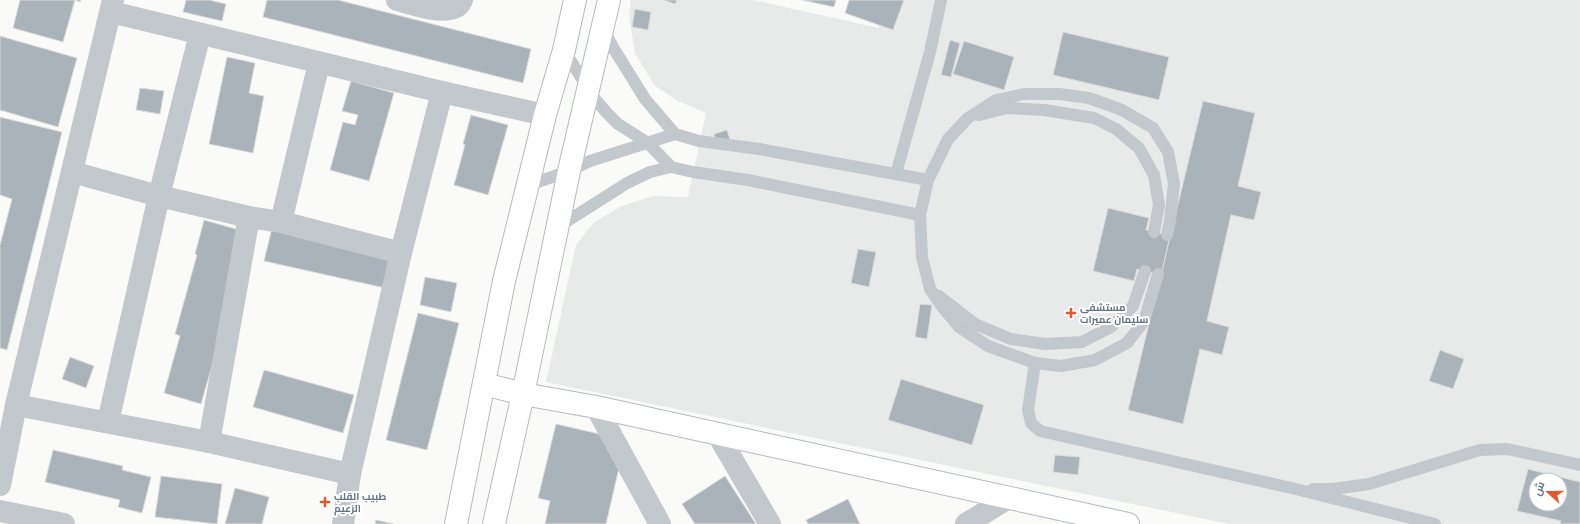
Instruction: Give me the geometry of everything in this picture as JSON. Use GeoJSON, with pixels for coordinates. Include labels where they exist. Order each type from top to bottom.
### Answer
{"type":"FeatureCollection","features":[{"type":"Feature","properties":{"kind":"main road"},"geometry":{"type":"LineString","coordinates":[[456,524],[504,281],[545,115],[564,50],[575,0]]}},
{"type":"Feature","properties":{"kind":"main road"},"geometry":{"type":"LineString","coordinates":[[494,524],[523,394],[569,171],[609,0]]}},
{"type":"Feature","properties":{"kind":"main road"},"geometry":{"type":"LineString","coordinates":[[484,384],[523,394],[596,407],[718,435],[1010,497],[1097,520],[1128,524]]}},
{"type":"Feature","properties":{"kind":"street"},"geometry":{"type":"LineString","coordinates":[[397,0],[425,7],[447,10],[457,7],[462,0]]}},
{"type":"Feature","properties":{"kind":"street"},"geometry":{"type":"LineString","coordinates":[[0,485],[16,405],[112,6],[200,34],[545,115]]}},
{"type":"Feature","properties":{"kind":"street"},"geometry":{"type":"LineString","coordinates":[[108,422],[159,196],[200,34]]}},
{"type":"Feature","properties":{"kind":"street"},"geometry":{"type":"LineString","coordinates":[[281,222],[319,63]]}},
{"type":"Feature","properties":{"kind":"street"},"geometry":{"type":"LineString","coordinates":[[343,524],[350,474],[442,92]]}},
{"type":"Feature","properties":{"kind":"street"},"geometry":{"type":"LineString","coordinates":[[72,172],[159,196],[249,217],[281,222],[402,253]]}},
{"type":"Feature","properties":{"kind":"street"},"geometry":{"type":"LineString","coordinates":[[208,442],[249,217]]}},
{"type":"Feature","properties":{"kind":"street"},"geometry":{"type":"LineString","coordinates":[[16,405],[208,442],[350,474]]}},
{"type":"Feature","properties":{"kind":"street"},"geometry":{"type":"LineString","coordinates":[[596,407],[660,524]]}},
{"type":"Feature","properties":{"kind":"street"},"geometry":{"type":"LineString","coordinates":[[718,435],[770,524]]}},
{"type":"Feature","properties":{"kind":"street"},"geometry":{"type":"LineString","coordinates":[[966,524],[1010,497]]}},
{"type":"Feature","properties":{"kind":"street"},"geometry":{"type":"LineString","coordinates":[[0,511],[64,524]]}},
{"type":"Feature","properties":{"kind":"lane"},"geometry":{"type":"LineString","coordinates":[[896,174],[930,52],[941,0]]}},
{"type":"Feature","properties":{"kind":"lane"},"geometry":{"type":"LineString","coordinates":[[603,28],[614,49],[645,99],[675,134]]}},
{"type":"Feature","properties":{"kind":"lane"},"geometry":{"type":"LineString","coordinates":[[564,50],[600,104],[618,124],[648,143],[671,167]]}},
{"type":"Feature","properties":{"kind":"lane"},"geometry":{"type":"LineString","coordinates":[[1158,274],[1144,321],[1127,343],[1095,360],[1061,366],[1035,363],[988,346],[959,327],[930,289],[922,257],[920,215],[928,180],[948,139],[968,118],[996,100],[1024,94],[1059,94],[1089,98],[1122,110],[1153,128],[1168,152],[1174,184],[1167,235]]}},
{"type":"Feature","properties":{"kind":"lane"},"geometry":{"type":"LineString","coordinates":[[968,118],[1007,108],[1044,110],[1094,118],[1116,129],[1139,148],[1154,175],[1159,205],[1154,232]]}},
{"type":"Feature","properties":{"kind":"lane"},"geometry":{"type":"LineString","coordinates":[[528,185],[569,171],[590,161],[675,134],[699,140],[759,149],[928,180]]}},
{"type":"Feature","properties":{"kind":"lane"},"geometry":{"type":"LineString","coordinates":[[557,228],[627,183],[650,172],[671,167],[693,172],[748,180],[920,215]]}},
{"type":"Feature","properties":{"kind":"lane"},"geometry":{"type":"LineString","coordinates":[[930,289],[975,324],[1011,339],[1045,344],[1082,342],[1111,327],[1133,306],[1145,271]]}},
{"type":"Feature","properties":{"kind":"lane"},"geometry":{"type":"LineString","coordinates":[[1035,363],[1028,410],[1031,423],[1040,431],[1296,489],[1434,524]]}},
{"type":"Feature","properties":{"kind":"lane"},"geometry":{"type":"LineString","coordinates":[[1296,489],[1333,489],[1369,484],[1480,450],[1507,449],[1580,465]]}},
{"type":"Feature","properties":{"kind":"shaded area","name":"مستشفى سليمان عميرات"},"geometry":{"type":"Polygon","coordinates":[[[631,0],[753,0],[879,28],[886,0],[1580,0],[1580,524],[1229,524],[546,382],[576,245],[594,222],[622,206],[653,196],[688,197],[706,113],[678,101],[654,85],[635,53],[629,15],[631,0]]]}},
{"type":"Feature","properties":{"kind":"building"},"geometry":{"type":"Polygon","coordinates":[[[20,0],[75,0],[63,42],[13,28],[20,0]]]}},
{"type":"Feature","properties":{"kind":"building"},"geometry":{"type":"Polygon","coordinates":[[[186,0],[209,0],[226,4],[222,21],[183,12],[186,0]]]}},
{"type":"Feature","properties":{"kind":"building"},"geometry":{"type":"Polygon","coordinates":[[[267,0],[338,0],[531,49],[523,83],[263,17],[267,0]]]}},
{"type":"Feature","properties":{"kind":"building"},"geometry":{"type":"Polygon","coordinates":[[[663,0],[677,0],[675,4],[663,0]]]}},
{"type":"Feature","properties":{"kind":"building"},"geometry":{"type":"Polygon","coordinates":[[[802,0],[836,0],[834,7],[802,0]]]}},
{"type":"Feature","properties":{"kind":"building"},"geometry":{"type":"Polygon","coordinates":[[[849,0],[904,0],[893,30],[845,13],[849,0]]]}},
{"type":"Feature","properties":{"kind":"building"},"geometry":{"type":"Polygon","coordinates":[[[635,9],[651,12],[648,30],[632,27],[635,9]]]}},
{"type":"Feature","properties":{"kind":"building"},"geometry":{"type":"Polygon","coordinates":[[[1063,32],[1169,57],[1159,100],[1053,75],[1063,32]]]}},
{"type":"Feature","properties":{"kind":"building"},"geometry":{"type":"Polygon","coordinates":[[[0,36],[77,58],[58,127],[0,110],[0,36]]]}},
{"type":"Feature","properties":{"kind":"building"},"geometry":{"type":"Polygon","coordinates":[[[950,40],[960,43],[951,77],[941,75],[950,40]]]}},
{"type":"Feature","properties":{"kind":"building"},"geometry":{"type":"Polygon","coordinates":[[[964,41],[1014,57],[1004,90],[953,74],[964,41]]]}},
{"type":"Feature","properties":{"kind":"building"},"geometry":{"type":"Polygon","coordinates":[[[227,57],[255,63],[249,93],[264,96],[253,153],[209,144],[227,57]]]}},
{"type":"Feature","properties":{"kind":"building"},"geometry":{"type":"Polygon","coordinates":[[[351,81],[394,93],[369,181],[330,170],[343,122],[355,125],[358,115],[342,111],[351,81]]]}},
{"type":"Feature","properties":{"kind":"building"},"geometry":{"type":"Polygon","coordinates":[[[140,88],[164,91],[160,114],[136,110],[140,88]]]}},
{"type":"Feature","properties":{"kind":"building"},"geometry":{"type":"Polygon","coordinates":[[[1203,101],[1255,113],[1238,186],[1261,192],[1254,220],[1231,215],[1207,321],[1229,327],[1222,355],[1200,349],[1183,424],[1128,410],[1203,101]]]}},
{"type":"Feature","properties":{"kind":"building"},"geometry":{"type":"Polygon","coordinates":[[[471,115],[508,125],[488,195],[454,185],[465,145],[463,144],[471,115]]]}},
{"type":"Feature","properties":{"kind":"building"},"geometry":{"type":"Polygon","coordinates":[[[0,117],[62,132],[7,350],[0,348],[0,245],[12,199],[0,195],[0,117]]]}},
{"type":"Feature","properties":{"kind":"building"},"geometry":{"type":"Polygon","coordinates":[[[727,130],[731,143],[718,147],[714,134],[727,130]]]}},
{"type":"Feature","properties":{"kind":"building"},"geometry":{"type":"Polygon","coordinates":[[[1108,208],[1149,218],[1146,230],[1170,236],[1161,275],[1137,269],[1134,281],[1093,271],[1108,208]]]}},
{"type":"Feature","properties":{"kind":"building"},"geometry":{"type":"Polygon","coordinates":[[[204,220],[250,233],[201,404],[164,393],[180,336],[175,334],[197,255],[195,254],[204,220]]]}},
{"type":"Feature","properties":{"kind":"building"},"geometry":{"type":"Polygon","coordinates":[[[272,228],[402,257],[394,290],[264,261],[272,228]]]}},
{"type":"Feature","properties":{"kind":"building"},"geometry":{"type":"Polygon","coordinates":[[[858,249],[876,252],[869,287],[851,283],[858,249]]]}},
{"type":"Feature","properties":{"kind":"building"},"geometry":{"type":"Polygon","coordinates":[[[425,277],[457,283],[451,312],[420,305],[425,277]]]}},
{"type":"Feature","properties":{"kind":"building"},"geometry":{"type":"Polygon","coordinates":[[[920,304],[932,305],[927,339],[915,337],[920,304]]]}},
{"type":"Feature","properties":{"kind":"building"},"geometry":{"type":"Polygon","coordinates":[[[418,313],[459,323],[427,450],[386,440],[418,313]]]}},
{"type":"Feature","properties":{"kind":"building"},"geometry":{"type":"Polygon","coordinates":[[[1440,350],[1464,359],[1453,389],[1429,381],[1440,350]]]}},
{"type":"Feature","properties":{"kind":"building"},"geometry":{"type":"Polygon","coordinates":[[[70,357],[94,366],[86,388],[62,379],[70,357]]]}},
{"type":"Feature","properties":{"kind":"building"},"geometry":{"type":"Polygon","coordinates":[[[264,370],[354,395],[343,433],[253,407],[264,370]]]}},
{"type":"Feature","properties":{"kind":"building"},"geometry":{"type":"Polygon","coordinates":[[[901,379],[984,405],[972,445],[888,420],[901,379]]]}},
{"type":"Feature","properties":{"kind":"building"},"geometry":{"type":"Polygon","coordinates":[[[556,424],[621,439],[621,459],[606,524],[545,524],[550,501],[538,498],[556,424]]]}},
{"type":"Feature","properties":{"kind":"building"},"geometry":{"type":"Polygon","coordinates":[[[53,450],[123,466],[122,470],[151,477],[142,513],[118,507],[120,500],[45,482],[53,450]]]}},
{"type":"Feature","properties":{"kind":"building"},"geometry":{"type":"Polygon","coordinates":[[[1055,455],[1080,457],[1078,475],[1053,472],[1055,455]]]}},
{"type":"Feature","properties":{"kind":"building"},"geometry":{"type":"Polygon","coordinates":[[[1528,469],[1540,472],[1528,472],[1528,512],[1568,512],[1568,479],[1580,482],[1580,524],[1560,524],[1561,521],[1517,511],[1528,469]]]}},
{"type":"Feature","properties":{"kind":"building"},"geometry":{"type":"Polygon","coordinates":[[[161,476],[222,484],[217,524],[155,517],[161,476]]]}},
{"type":"Feature","properties":{"kind":"building"},"geometry":{"type":"Polygon","coordinates":[[[725,476],[756,524],[695,524],[682,504],[725,476]]]}},
{"type":"Feature","properties":{"kind":"building"},"geometry":{"type":"Polygon","coordinates":[[[235,488],[269,497],[262,524],[225,524],[235,488]]]}},
{"type":"Feature","properties":{"kind":"building"},"geometry":{"type":"Polygon","coordinates":[[[848,499],[860,524],[808,524],[806,520],[848,499]]]}},
{"type":"Feature","properties":{"kind":"building"},"geometry":{"type":"Polygon","coordinates":[[[376,520],[394,524],[375,524],[376,520]]]}},
{"type":"Feature","properties":{"kind":"place","name":"مستشفى سليمان عميرات"},"geometry":{"type":"Point","coordinates":[1071,313]}},
{"type":"Feature","properties":{"kind":"place","name":"طبيب القلب الزعيم"},"geometry":{"type":"Point","coordinates":[325,502]}}]}
